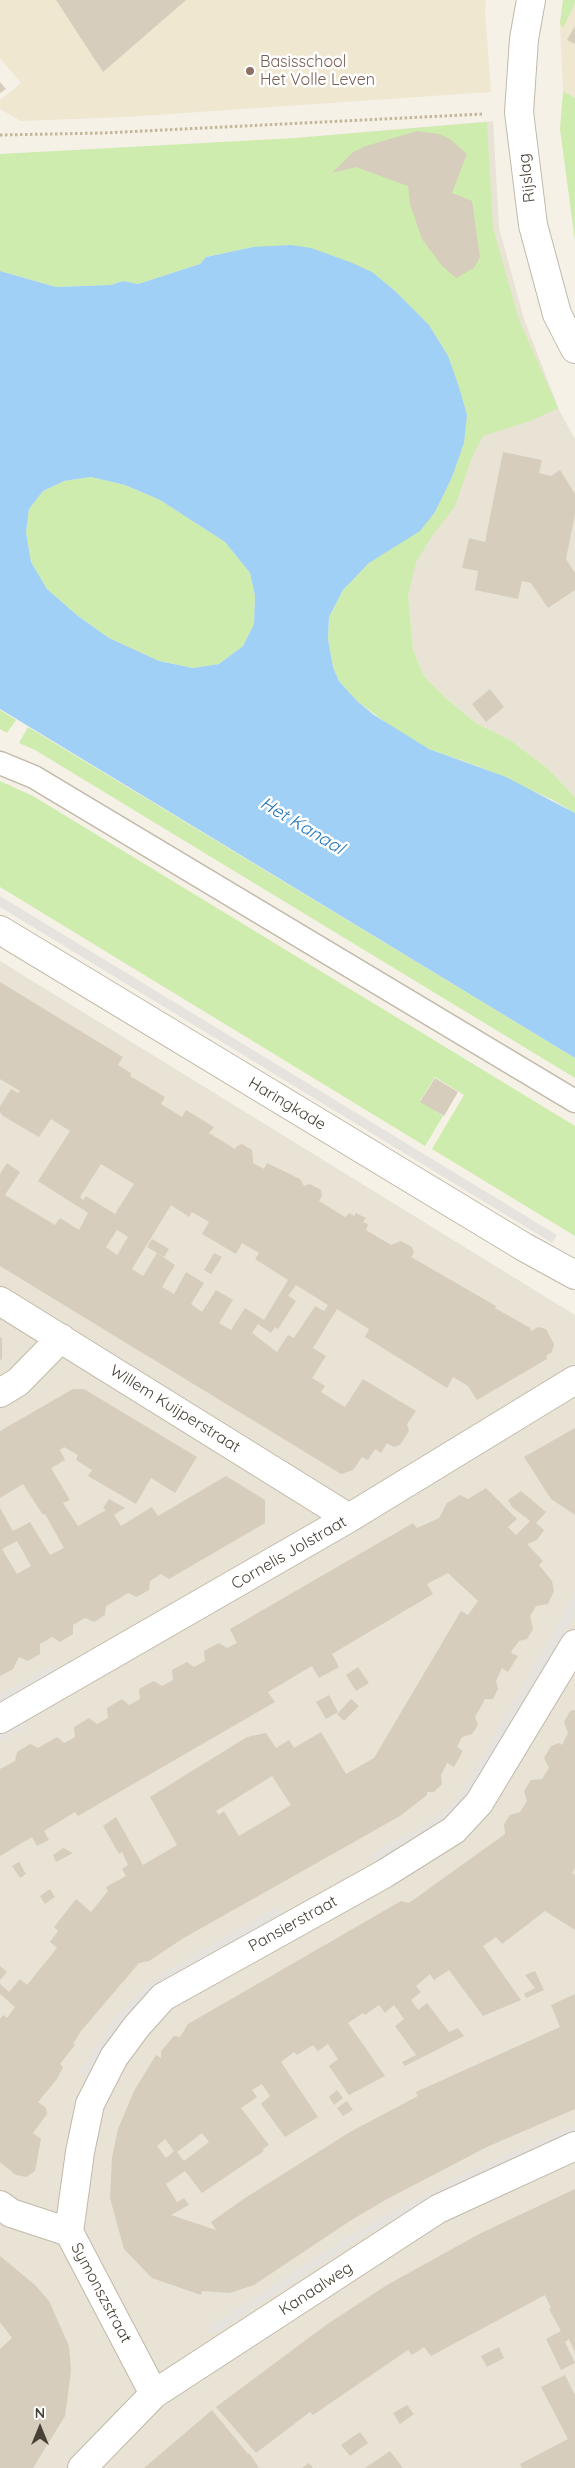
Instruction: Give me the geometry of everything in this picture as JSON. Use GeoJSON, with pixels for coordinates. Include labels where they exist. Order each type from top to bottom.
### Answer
{"type":"FeatureCollection","features":[{"type":"Feature","properties":{"kind":"street","name":"Rijslag"},"geometry":{"type":"LineString","coordinates":[[531,0],[524,38],[519,112],[533,225],[557,314],[575,349]]}},
{"type":"Feature","properties":{"kind":"street","name":"Haringkade"},"geometry":{"type":"LineString","coordinates":[[0,930],[524,1247],[575,1275]]}},
{"type":"Feature","properties":{"kind":"street","name":"Willem Kuijperstraat"},"geometry":{"type":"LineString","coordinates":[[0,1301],[349,1518]]}},
{"type":"Feature","properties":{"kind":"street"},"geometry":{"type":"LineString","coordinates":[[0,1393],[18,1382],[61,1338]]}},
{"type":"Feature","properties":{"kind":"street","name":"Cornelis Jolstraat"},"geometry":{"type":"LineString","coordinates":[[0,1720],[349,1518],[575,1380]]}},
{"type":"Feature","properties":{"kind":"street","name":"Pansierstraat"},"geometry":{"type":"LineString","coordinates":[[69,2232],[90,2104],[114,2058],[137,2026],[163,1997],[384,1874],[454,1830],[479,1802],[575,1644]]}},
{"type":"Feature","properties":{"kind":"street","name":"Kanaalweg"},"geometry":{"type":"LineString","coordinates":[[82,2468],[154,2394],[438,2209],[575,2146]]}},
{"type":"Feature","properties":{"kind":"street","name":"Symonszstraat"},"geometry":{"type":"LineString","coordinates":[[0,2205],[11,2213],[69,2232],[154,2394]]}},
{"type":"Feature","properties":{"kind":"lane"},"geometry":{"type":"LineString","coordinates":[[0,763],[34,777],[575,1101]]}},
{"type":"Feature","properties":{"kind":"path"},"geometry":{"type":"LineString","coordinates":[[0,136],[103,133],[519,112]]}},
{"type":"Feature","properties":{"kind":"shaded area","name":"Basisschool Het Volle Leven"},"geometry":{"type":"Polygon","coordinates":[[[0,0],[486,0],[485,11],[491,92],[126,117],[21,121],[0,109],[0,100],[21,83],[0,58],[0,0]]]}},
{"type":"Feature","properties":{"kind":"shaded area"},"geometry":{"type":"Polygon","coordinates":[[[563,0],[575,0],[575,98],[563,91],[560,23],[563,0]]]}},
{"type":"Feature","properties":{"kind":"shaded area"},"geometry":{"type":"Polygon","coordinates":[[[493,121],[499,228],[524,319],[560,412],[575,439],[575,797],[547,768],[510,740],[476,723],[447,699],[424,676],[413,650],[408,597],[296,138],[493,121]]]}},
{"type":"Feature","properties":{"kind":"shaded area"},"geometry":{"type":"Polygon","coordinates":[[[0,896],[557,1235],[552,1243],[0,907],[0,896]]]}},
{"type":"Feature","properties":{"kind":"shaded area"},"geometry":{"type":"Polygon","coordinates":[[[0,961],[575,1315],[575,2468],[0,2468],[0,961]]]}},
{"type":"Feature","properties":{"kind":"shaded area"},"geometry":{"type":"Polygon","coordinates":[[[575,1593],[575,1614],[474,1790],[457,1812],[431,1832],[376,1862],[371,1854],[426,1824],[450,1806],[465,1786],[575,1593]]]}},
{"type":"Feature","properties":{"kind":"shaded area"},"geometry":{"type":"Polygon","coordinates":[[[56,1663],[61,1671],[0,1706],[0,1695],[56,1663]]]}},
{"type":"Feature","properties":{"kind":"shaded area"},"geometry":{"type":"Polygon","coordinates":[[[22,1719],[26,1727],[0,1742],[0,1732],[22,1719]]]}},
{"type":"Feature","properties":{"kind":"shaded area"},"geometry":{"type":"Polygon","coordinates":[[[278,1906],[284,1915],[123,2022],[87,2077],[79,2072],[115,2017],[136,1994],[163,1973],[278,1906]]]}},
{"type":"Feature","properties":{"kind":"shaded area"},"geometry":{"type":"Polygon","coordinates":[[[575,2125],[575,2134],[465,2182],[367,2234],[213,2335],[208,2327],[364,2227],[462,2175],[575,2125]]]}},
{"type":"Feature","properties":{"kind":"green space"},"geometry":{"type":"Polygon","coordinates":[[[563,0],[575,0],[575,3],[563,28],[560,23],[563,0]]]}},
{"type":"Feature","properties":{"kind":"green space"},"geometry":{"type":"Polygon","coordinates":[[[563,91],[575,98],[575,241],[560,129],[563,91]]]}},
{"type":"Feature","properties":{"kind":"green space"},"geometry":{"type":"Polygon","coordinates":[[[487,122],[493,228],[519,320],[558,408],[530,421],[483,436],[472,457],[455,506],[432,536],[416,562],[408,596],[413,650],[424,676],[447,699],[476,723],[510,740],[547,768],[575,797],[575,813],[553,800],[480,767],[429,749],[393,728],[357,701],[339,681],[333,667],[328,639],[329,617],[343,590],[369,563],[435,512],[452,477],[464,443],[467,415],[448,356],[429,325],[395,291],[372,272],[253,247],[206,257],[200,264],[138,284],[123,281],[111,285],[56,287],[0,271],[0,154],[296,138],[487,122]]]}},
{"type":"Feature","properties":{"kind":"green space"},"geometry":{"type":"Polygon","coordinates":[[[91,477],[125,485],[160,500],[225,542],[250,573],[255,596],[254,624],[243,646],[219,664],[193,668],[159,661],[109,638],[78,616],[47,589],[31,562],[26,532],[29,509],[43,491],[64,481],[91,477]]]}},
{"type":"Feature","properties":{"kind":"green space"},"geometry":{"type":"Polygon","coordinates":[[[0,710],[16,720],[7,733],[0,729],[0,710]]]}},
{"type":"Feature","properties":{"kind":"green space"},"geometry":{"type":"Polygon","coordinates":[[[28,727],[575,1058],[575,1078],[35,750],[19,743],[28,727]]]}},
{"type":"Feature","properties":{"kind":"green space"},"geometry":{"type":"Polygon","coordinates":[[[0,781],[33,796],[575,1126],[575,1236],[432,1149],[464,1095],[435,1077],[420,1101],[443,1116],[425,1146],[0,887],[0,781]]]}},
{"type":"Feature","properties":{"kind":"water","name":"Het Kanaal"},"geometry":{"type":"Polygon","coordinates":[[[291,245],[311,248],[372,272],[395,291],[429,325],[448,356],[467,415],[464,443],[452,477],[435,512],[420,531],[369,563],[343,590],[329,617],[328,639],[333,667],[339,681],[357,701],[374,715],[429,749],[506,777],[575,813],[575,1058],[0,709],[0,271],[56,287],[111,285],[123,281],[138,284],[200,264],[206,257],[253,247],[291,245]],[[91,477],[64,481],[43,491],[29,509],[26,532],[31,562],[47,589],[78,616],[109,638],[159,661],[193,668],[219,664],[243,646],[254,624],[255,596],[250,573],[225,542],[160,500],[125,485],[91,477]]]}},
{"type":"Feature","properties":{"kind":"building"},"geometry":{"type":"Polygon","coordinates":[[[56,0],[186,0],[103,72],[56,0]]]}},
{"type":"Feature","properties":{"kind":"building"},"geometry":{"type":"Polygon","coordinates":[[[575,26],[575,44],[567,40],[575,26]]]}},
{"type":"Feature","properties":{"kind":"building"},"geometry":{"type":"Polygon","coordinates":[[[0,82],[6,89],[0,93],[0,82]]]}},
{"type":"Feature","properties":{"kind":"building"},"geometry":{"type":"Polygon","coordinates":[[[417,131],[439,134],[450,139],[467,154],[452,193],[472,201],[480,257],[474,268],[456,278],[442,266],[422,239],[410,204],[408,186],[356,167],[332,173],[353,152],[366,146],[417,131]]]}},
{"type":"Feature","properties":{"kind":"building"},"geometry":{"type":"Polygon","coordinates":[[[503,452],[542,460],[539,473],[551,476],[560,470],[575,494],[575,514],[566,559],[575,573],[575,590],[548,608],[531,583],[522,581],[518,599],[475,590],[478,571],[462,568],[469,538],[485,542],[503,452]]]}},
{"type":"Feature","properties":{"kind":"building"},"geometry":{"type":"Polygon","coordinates":[[[490,689],[504,707],[486,722],[472,704],[490,689]]]}},
{"type":"Feature","properties":{"kind":"building"},"geometry":{"type":"Polygon","coordinates":[[[0,982],[123,1057],[118,1065],[131,1073],[130,1076],[165,1097],[161,1104],[182,1117],[186,1110],[214,1127],[209,1133],[235,1149],[242,1144],[252,1150],[253,1163],[264,1169],[267,1163],[300,1179],[304,1186],[310,1184],[321,1190],[322,1196],[319,1201],[345,1217],[350,1213],[354,1216],[356,1213],[366,1218],[363,1222],[368,1224],[366,1230],[391,1245],[401,1241],[412,1247],[414,1253],[411,1257],[496,1306],[495,1308],[530,1328],[531,1331],[538,1327],[546,1329],[554,1344],[552,1352],[546,1356],[547,1359],[477,1400],[468,1386],[453,1377],[447,1388],[365,1337],[369,1329],[337,1309],[313,1348],[326,1356],[312,1378],[325,1386],[321,1392],[345,1407],[363,1379],[416,1411],[407,1424],[409,1431],[400,1445],[394,1447],[387,1443],[381,1453],[375,1449],[368,1460],[362,1457],[353,1470],[341,1474],[0,1266],[0,1174],[7,1163],[20,1172],[5,1195],[55,1225],[60,1218],[79,1230],[88,1213],[38,1181],[70,1131],[51,1119],[39,1137],[3,1116],[0,1112],[0,1106],[11,1089],[18,1093],[20,1091],[0,1079],[0,982]],[[101,1164],[80,1197],[83,1200],[86,1196],[115,1214],[134,1184],[101,1164]],[[171,1205],[132,1269],[143,1276],[157,1253],[175,1265],[162,1287],[174,1294],[186,1272],[204,1283],[191,1304],[202,1312],[216,1290],[233,1300],[219,1323],[231,1330],[245,1308],[264,1320],[288,1280],[255,1259],[259,1253],[242,1243],[236,1254],[202,1234],[209,1222],[192,1212],[189,1217],[171,1205]],[[117,1230],[106,1247],[117,1255],[128,1237],[117,1230]],[[296,1285],[288,1296],[296,1301],[278,1329],[275,1327],[271,1333],[258,1324],[252,1333],[277,1352],[288,1335],[294,1338],[315,1306],[324,1311],[328,1305],[296,1285]]]}},
{"type":"Feature","properties":{"kind":"building"},"geometry":{"type":"Polygon","coordinates":[[[435,1078],[458,1092],[444,1116],[420,1102],[435,1078]]]}},
{"type":"Feature","properties":{"kind":"building"},"geometry":{"type":"Polygon","coordinates":[[[152,1239],[169,1249],[164,1257],[147,1247],[152,1239]]]}},
{"type":"Feature","properties":{"kind":"building"},"geometry":{"type":"Polygon","coordinates":[[[214,1253],[222,1257],[211,1274],[204,1270],[214,1253]]]}},
{"type":"Feature","properties":{"kind":"building"},"geometry":{"type":"Polygon","coordinates":[[[0,1337],[2,1338],[2,1359],[0,1360],[0,1337]]]}},
{"type":"Feature","properties":{"kind":"building"},"geometry":{"type":"Polygon","coordinates":[[[73,1389],[84,1389],[197,1457],[175,1493],[151,1478],[136,1504],[88,1476],[92,1470],[76,1460],[78,1455],[64,1447],[60,1450],[65,1460],[51,1468],[70,1500],[63,1503],[78,1526],[106,1510],[103,1508],[109,1499],[125,1508],[114,1515],[121,1526],[152,1507],[158,1516],[226,1476],[265,1500],[265,1523],[169,1579],[161,1574],[150,1581],[149,1590],[137,1597],[128,1593],[106,1606],[105,1615],[94,1622],[85,1618],[73,1625],[73,1634],[60,1642],[52,1637],[40,1644],[40,1654],[28,1661],[19,1657],[13,1669],[0,1676],[0,1508],[13,1531],[30,1522],[50,1555],[64,1548],[45,1514],[43,1515],[23,1484],[0,1498],[0,1431],[73,1389]],[[17,1541],[2,1549],[17,1574],[31,1566],[17,1541]]]}},
{"type":"Feature","properties":{"kind":"building"},"geometry":{"type":"Polygon","coordinates":[[[575,1428],[575,1515],[551,1499],[524,1457],[575,1428]]]}},
{"type":"Feature","properties":{"kind":"building"},"geometry":{"type":"Polygon","coordinates":[[[486,1488],[517,1519],[508,1527],[516,1535],[530,1521],[512,1507],[508,1500],[521,1491],[546,1512],[536,1523],[544,1530],[537,1540],[527,1544],[543,1561],[539,1565],[552,1581],[554,1591],[548,1604],[536,1606],[530,1616],[533,1629],[527,1639],[519,1641],[513,1649],[511,1653],[518,1656],[508,1672],[502,1668],[496,1681],[498,1689],[493,1699],[485,1699],[475,1717],[478,1725],[472,1734],[462,1737],[457,1747],[463,1751],[454,1767],[447,1763],[441,1775],[442,1784],[434,1792],[427,1792],[427,1795],[400,1816],[182,1939],[149,1961],[139,1963],[81,2031],[73,2044],[75,2045],[60,2064],[63,2067],[57,2079],[38,2102],[46,2108],[47,2114],[33,2133],[41,2139],[35,2171],[26,2177],[16,2175],[0,2162],[0,2019],[3,2015],[7,2018],[15,2007],[0,1994],[0,1984],[9,1992],[20,1979],[27,1985],[57,1948],[50,1942],[58,1931],[54,1927],[76,1899],[91,1912],[108,1891],[106,1887],[126,1876],[122,1869],[128,1865],[122,1852],[119,1854],[103,1826],[116,1817],[143,1865],[177,1845],[150,1797],[247,1737],[266,1733],[276,1748],[289,1740],[294,1748],[321,1732],[346,1774],[374,1758],[461,1611],[468,1615],[478,1601],[448,1573],[427,1584],[433,1594],[332,1654],[339,1667],[319,1678],[312,1666],[268,1692],[275,1702],[78,1816],[75,1812],[44,1831],[49,1840],[37,1846],[32,1837],[0,1856],[0,1769],[15,1761],[17,1752],[30,1744],[38,1748],[57,1737],[64,1743],[75,1737],[74,1727],[89,1718],[97,1724],[108,1718],[107,1708],[122,1699],[129,1705],[140,1699],[139,1689],[154,1681],[162,1686],[173,1680],[172,1670],[187,1662],[194,1667],[205,1661],[204,1651],[219,1643],[227,1648],[237,1643],[230,1629],[413,1523],[417,1528],[439,1518],[447,1503],[460,1495],[468,1499],[486,1488]],[[272,1776],[216,1811],[219,1815],[224,1811],[239,1836],[291,1805],[272,1776]]]}},
{"type":"Feature","properties":{"kind":"building"},"geometry":{"type":"Polygon","coordinates":[[[358,1667],[369,1683],[356,1691],[346,1675],[358,1667]]]}},
{"type":"Feature","properties":{"kind":"building"},"geometry":{"type":"Polygon","coordinates":[[[329,1695],[338,1712],[326,1719],[316,1702],[329,1695]]]}},
{"type":"Feature","properties":{"kind":"building"},"geometry":{"type":"Polygon","coordinates":[[[351,1699],[359,1706],[344,1721],[337,1714],[351,1699]]]}},
{"type":"Feature","properties":{"kind":"building"},"geometry":{"type":"Polygon","coordinates":[[[575,1710],[575,1868],[572,1873],[575,1875],[575,1930],[545,1911],[502,1944],[496,1937],[483,1946],[521,2000],[483,2016],[449,1970],[434,1980],[430,1974],[416,1986],[421,1992],[411,2000],[418,2010],[427,2003],[449,2032],[458,2028],[464,2036],[405,2066],[402,2062],[416,2055],[395,2026],[404,2019],[394,2005],[385,2013],[379,2005],[365,2015],[363,2013],[348,2023],[385,2076],[349,2095],[329,2066],[338,2059],[328,2044],[318,2051],[313,2045],[297,2055],[294,2052],[281,2062],[318,2117],[285,2137],[261,2104],[270,2096],[262,2084],[252,2090],[257,2097],[241,2108],[269,2145],[262,2150],[264,2151],[202,2193],[185,2171],[166,2184],[177,2202],[184,2198],[189,2205],[171,2215],[216,2230],[211,2222],[245,2198],[350,2132],[418,2096],[416,2092],[560,2027],[551,2005],[575,1994],[575,2109],[487,2147],[389,2198],[353,2219],[254,2285],[230,2293],[202,2291],[201,2295],[152,2278],[124,2249],[110,2198],[112,2158],[118,2129],[134,2091],[156,2055],[161,2058],[161,2051],[174,2036],[180,2037],[188,2024],[401,1901],[409,1903],[505,1834],[504,1824],[510,1815],[520,1812],[527,1801],[524,1791],[531,1780],[542,1779],[549,1768],[544,1758],[551,1746],[559,1743],[562,1745],[568,1733],[564,1722],[570,1711],[575,1710]],[[202,2133],[177,2152],[184,2161],[209,2142],[202,2133]],[[165,2139],[157,2146],[166,2158],[174,2151],[165,2139]]]}},
{"type":"Feature","properties":{"kind":"building"},"geometry":{"type":"Polygon","coordinates":[[[63,1848],[73,1853],[56,1862],[53,1855],[63,1848]]]}},
{"type":"Feature","properties":{"kind":"building"},"geometry":{"type":"Polygon","coordinates":[[[19,1862],[26,1874],[20,1878],[12,1866],[19,1862]]]}},
{"type":"Feature","properties":{"kind":"building"},"geometry":{"type":"Polygon","coordinates":[[[50,1889],[55,1897],[45,1904],[40,1896],[50,1889]]]}},
{"type":"Feature","properties":{"kind":"building"},"geometry":{"type":"Polygon","coordinates":[[[0,1966],[7,1972],[0,1980],[0,1966]]]}},
{"type":"Feature","properties":{"kind":"building"},"geometry":{"type":"Polygon","coordinates":[[[535,1971],[544,1990],[526,1998],[524,1994],[535,1988],[525,1975],[535,1971]]]}},
{"type":"Feature","properties":{"kind":"building"},"geometry":{"type":"Polygon","coordinates":[[[337,2090],[343,2098],[334,2105],[329,2097],[337,2090]]]}},
{"type":"Feature","properties":{"kind":"building"},"geometry":{"type":"Polygon","coordinates":[[[347,2101],[353,2110],[343,2116],[337,2108],[347,2101]]]}},
{"type":"Feature","properties":{"kind":"building"},"geometry":{"type":"Polygon","coordinates":[[[575,2189],[575,2352],[569,2339],[565,2342],[575,2363],[561,2370],[546,2339],[561,2331],[549,2309],[551,2308],[545,2295],[431,2356],[424,2347],[412,2355],[408,2350],[313,2415],[310,2412],[256,2453],[216,2407],[326,2325],[387,2285],[481,2233],[575,2189]]]}},
{"type":"Feature","properties":{"kind":"building"},"geometry":{"type":"Polygon","coordinates":[[[0,2256],[35,2285],[49,2301],[69,2346],[71,2371],[65,2416],[33,2468],[0,2468],[0,2349],[12,2338],[0,2322],[0,2256]]]}},
{"type":"Feature","properties":{"kind":"building"},"geometry":{"type":"Polygon","coordinates":[[[499,2347],[504,2358],[487,2367],[481,2356],[499,2347]]]}},
{"type":"Feature","properties":{"kind":"building"},"geometry":{"type":"Polygon","coordinates":[[[565,2375],[575,2395],[575,2468],[522,2468],[520,2464],[568,2439],[541,2387],[565,2375]]]}},
{"type":"Feature","properties":{"kind":"building"},"geometry":{"type":"Polygon","coordinates":[[[407,2405],[414,2414],[400,2424],[393,2413],[407,2405]]]}},
{"type":"Feature","properties":{"kind":"building"},"geometry":{"type":"Polygon","coordinates":[[[212,2410],[249,2453],[259,2468],[144,2468],[212,2410]]]}},
{"type":"Feature","properties":{"kind":"building"},"geometry":{"type":"Polygon","coordinates":[[[360,2432],[368,2443],[350,2456],[341,2445],[360,2432]]]}},
{"type":"Feature","properties":{"kind":"building"},"geometry":{"type":"Polygon","coordinates":[[[390,2451],[403,2468],[365,2468],[390,2451]]]}},
{"type":"Feature","properties":{"kind":"building"},"geometry":{"type":"Polygon","coordinates":[[[309,2463],[313,2468],[302,2468],[309,2463]]]}},
{"type":"Feature","properties":{"kind":"place","name":"Basisschool Het Volle Leven"},"geometry":{"type":"Point","coordinates":[250,71]}}]}
